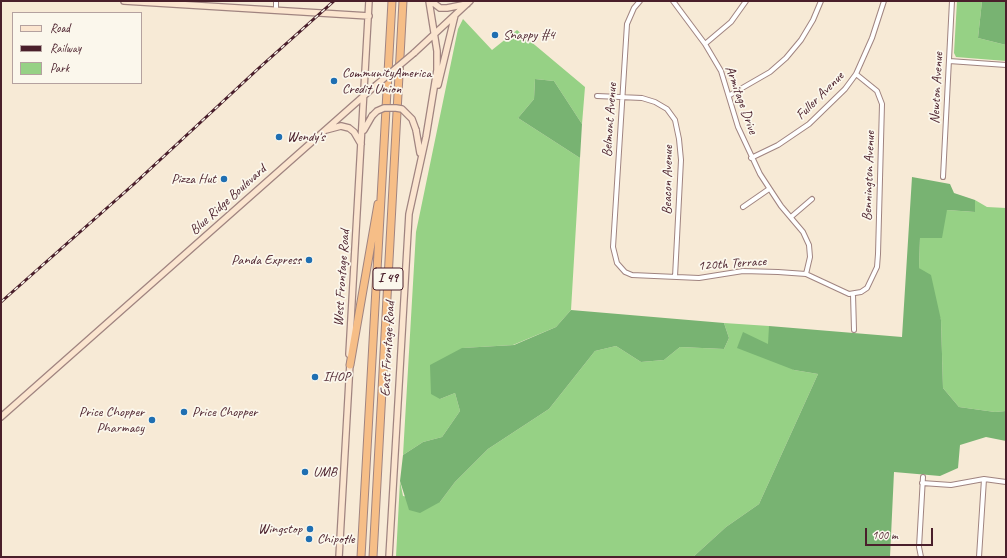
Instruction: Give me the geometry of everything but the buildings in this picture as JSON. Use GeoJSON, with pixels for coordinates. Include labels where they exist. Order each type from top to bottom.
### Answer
{"type":"FeatureCollection","features":[{"type":"Feature","properties":{"kind":"highway","name":"I 49"},"geometry":{"type":"LineString","coordinates":[[361,557],[392,1]]}},
{"type":"Feature","properties":{"kind":"highway","name":"I 49"},"geometry":{"type":"LineString","coordinates":[[373,557],[403,1]]}},
{"type":"Feature","properties":{"kind":"highway"},"geometry":{"type":"LineString","coordinates":[[350,365],[362,302],[372,233],[383,180]]}},
{"type":"Feature","properties":{"kind":"street"},"geometry":{"type":"LineString","coordinates":[[124,1],[199,3],[369,16]]}},
{"type":"Feature","properties":{"kind":"street","name":"West Frontage Road"},"geometry":{"type":"LineString","coordinates":[[339,557],[369,1]]}},
{"type":"Feature","properties":{"kind":"street"},"geometry":{"type":"LineString","coordinates":[[430,1],[440,8],[469,3]]}},
{"type":"Feature","properties":{"kind":"street","name":"East Frontage Road"},"geometry":{"type":"LineString","coordinates":[[389,557],[409,214],[426,138],[437,70],[430,1]]}},
{"type":"Feature","properties":{"kind":"street","name":"Belmont Avenue"},"geometry":{"type":"LineString","coordinates":[[613,244],[627,24],[634,8],[640,1]]}},
{"type":"Feature","properties":{"kind":"street","name":"Armitage Drive"},"geometry":{"type":"LineString","coordinates":[[673,1],[705,44],[721,71],[730,95],[738,127],[751,158],[769,189],[804,232],[809,245],[810,256],[806,274]]}},
{"type":"Feature","properties":{"kind":"street"},"geometry":{"type":"LineString","coordinates":[[705,44],[731,22],[746,1]]}},
{"type":"Feature","properties":{"kind":"street"},"geometry":{"type":"LineString","coordinates":[[730,95],[770,72],[786,58],[801,40],[813,20],[821,1]]}},
{"type":"Feature","properties":{"kind":"street","name":"Fuller Avenue"},"geometry":{"type":"LineString","coordinates":[[751,158],[778,145],[809,124],[834,102],[856,74],[872,38],[884,1]]}},
{"type":"Feature","properties":{"kind":"street","name":"Newton Avenue"},"geometry":{"type":"LineString","coordinates":[[943,177],[952,1]]}},
{"type":"Feature","properties":{"kind":"street"},"geometry":{"type":"LineString","coordinates":[[276,2],[276,10]]}},
{"type":"Feature","properties":{"kind":"street","name":"Blue Ridge Boulevard"},"geometry":{"type":"LineString","coordinates":[[1,418],[469,3]]}},
{"type":"Feature","properties":{"kind":"street"},"geometry":{"type":"LineString","coordinates":[[432,98],[437,87],[455,15]]}},
{"type":"Feature","properties":{"kind":"street"},"geometry":{"type":"LineString","coordinates":[[949,61],[1006,65]]}},
{"type":"Feature","properties":{"kind":"street","name":"Bennington Avenue"},"geometry":{"type":"LineString","coordinates":[[853,294],[861,292],[867,288],[876,267],[878,254],[882,104],[877,91],[856,74]]}},
{"type":"Feature","properties":{"kind":"street","name":"Beacon Avenue"},"geometry":{"type":"LineString","coordinates":[[597,96],[642,98],[655,102],[667,109],[675,120],[681,160],[675,277]]}},
{"type":"Feature","properties":{"kind":"street"},"geometry":{"type":"LineString","coordinates":[[362,134],[372,116],[377,111],[384,108],[396,108],[402,110],[412,119],[416,130],[421,156]]}},
{"type":"Feature","properties":{"kind":"street"},"geometry":{"type":"LineString","coordinates":[[324,130],[341,126],[349,128],[358,137],[362,146]]}},
{"type":"Feature","properties":{"kind":"street"},"geometry":{"type":"LineString","coordinates":[[743,207],[769,189]]}},
{"type":"Feature","properties":{"kind":"street"},"geometry":{"type":"LineString","coordinates":[[791,217],[812,199]]}},
{"type":"Feature","properties":{"kind":"street","name":"120th Terrace"},"geometry":{"type":"LineString","coordinates":[[613,244],[614,257],[617,264],[625,272],[632,275],[699,278],[752,271],[806,274],[849,294],[853,294]]}},
{"type":"Feature","properties":{"kind":"street"},"geometry":{"type":"LineString","coordinates":[[853,294],[854,330]]}},
{"type":"Feature","properties":{"kind":"street"},"geometry":{"type":"LineString","coordinates":[[921,557],[919,547],[923,477]]}},
{"type":"Feature","properties":{"kind":"street"},"geometry":{"type":"LineString","coordinates":[[922,483],[951,485],[984,479],[1006,482]]}},
{"type":"Feature","properties":{"kind":"street"},"geometry":{"type":"LineString","coordinates":[[979,557],[984,479]]}},
{"type":"Feature","properties":{"kind":"green space"},"geometry":{"type":"Polygon","coordinates":[[[957,1],[982,1],[978,38],[1006,45],[1006,61],[956,57],[954,53],[957,1]]]}},
{"type":"Feature","properties":{"kind":"green space"},"geometry":{"type":"Polygon","coordinates":[[[982,1],[1006,1],[1006,45],[978,38],[982,1]]]}},
{"type":"Feature","properties":{"kind":"green space"},"geometry":{"type":"Polygon","coordinates":[[[463,19],[492,50],[517,30],[585,87],[582,124],[554,81],[535,79],[534,99],[518,118],[580,158],[571,310],[556,327],[513,345],[463,348],[440,399],[455,393],[460,411],[442,437],[423,442],[403,455],[416,232],[458,29],[463,19]]]}},
{"type":"Feature","properties":{"kind":"green space"},"geometry":{"type":"Polygon","coordinates":[[[535,79],[554,81],[582,124],[580,158],[518,118],[534,99],[535,79]]]}},
{"type":"Feature","properties":{"kind":"green space"},"geometry":{"type":"Polygon","coordinates":[[[912,177],[950,184],[954,193],[975,200],[975,212],[947,210],[942,238],[920,238],[919,268],[931,275],[941,320],[943,388],[959,407],[995,412],[1006,411],[1006,441],[986,437],[960,445],[958,468],[940,476],[894,472],[890,557],[693,557],[726,527],[759,504],[818,374],[794,370],[737,348],[743,332],[768,344],[769,326],[902,337],[912,177]]]}},
{"type":"Feature","properties":{"kind":"green space"},"geometry":{"type":"Polygon","coordinates":[[[975,200],[987,207],[1006,208],[1006,411],[995,412],[959,407],[943,388],[941,320],[919,268],[920,238],[947,210],[975,212],[975,200]]]}},
{"type":"Feature","properties":{"kind":"green space"},"geometry":{"type":"Polygon","coordinates":[[[571,310],[724,323],[729,338],[724,349],[680,347],[664,360],[641,362],[616,346],[595,351],[549,409],[488,449],[455,482],[440,502],[420,513],[409,510],[400,481],[403,455],[423,442],[442,437],[460,411],[455,393],[440,399],[431,394],[430,365],[462,348],[514,345],[556,327],[571,310]]]}},
{"type":"Feature","properties":{"kind":"green space"},"geometry":{"type":"Polygon","coordinates":[[[724,323],[769,326],[769,344],[794,370],[818,374],[759,504],[726,527],[693,557],[396,557],[400,481],[403,496],[440,502],[455,482],[488,449],[549,409],[595,351],[616,346],[641,362],[664,360],[680,347],[724,349],[729,338],[724,323]]]}},
{"type":"Feature","properties":{"kind":"railway"},"geometry":{"type":"LineString","coordinates":[[1,302],[134,184],[334,1]]}},
{"type":"Feature","properties":{"kind":"place","name":"Snappy #4"},"geometry":{"type":"Point","coordinates":[495,35]}},
{"type":"Feature","properties":{"kind":"place","name":"CommunityAmerica Credit Union"},"geometry":{"type":"Point","coordinates":[334,81]}},
{"type":"Feature","properties":{"kind":"place","name":"Wendy's"},"geometry":{"type":"Point","coordinates":[279,137]}},
{"type":"Feature","properties":{"kind":"place","name":"Pizza Hut"},"geometry":{"type":"Point","coordinates":[224,179]}},
{"type":"Feature","properties":{"kind":"place","name":"Panda Express"},"geometry":{"type":"Point","coordinates":[309,260]}},
{"type":"Feature","properties":{"kind":"place","name":"IHOP"},"geometry":{"type":"Point","coordinates":[315,377]}},
{"type":"Feature","properties":{"kind":"place","name":"Price Chopper"},"geometry":{"type":"Point","coordinates":[184,412]}},
{"type":"Feature","properties":{"kind":"place","name":"Price Chopper Pharmacy"},"geometry":{"type":"Point","coordinates":[152,420]}},
{"type":"Feature","properties":{"kind":"place","name":"UMB"},"geometry":{"type":"Point","coordinates":[305,472]}},
{"type":"Feature","properties":{"kind":"place","name":"Wingstop"},"geometry":{"type":"Point","coordinates":[310,529]}},
{"type":"Feature","properties":{"kind":"place","name":"Chipotle"},"geometry":{"type":"Point","coordinates":[309,539]}}]}
